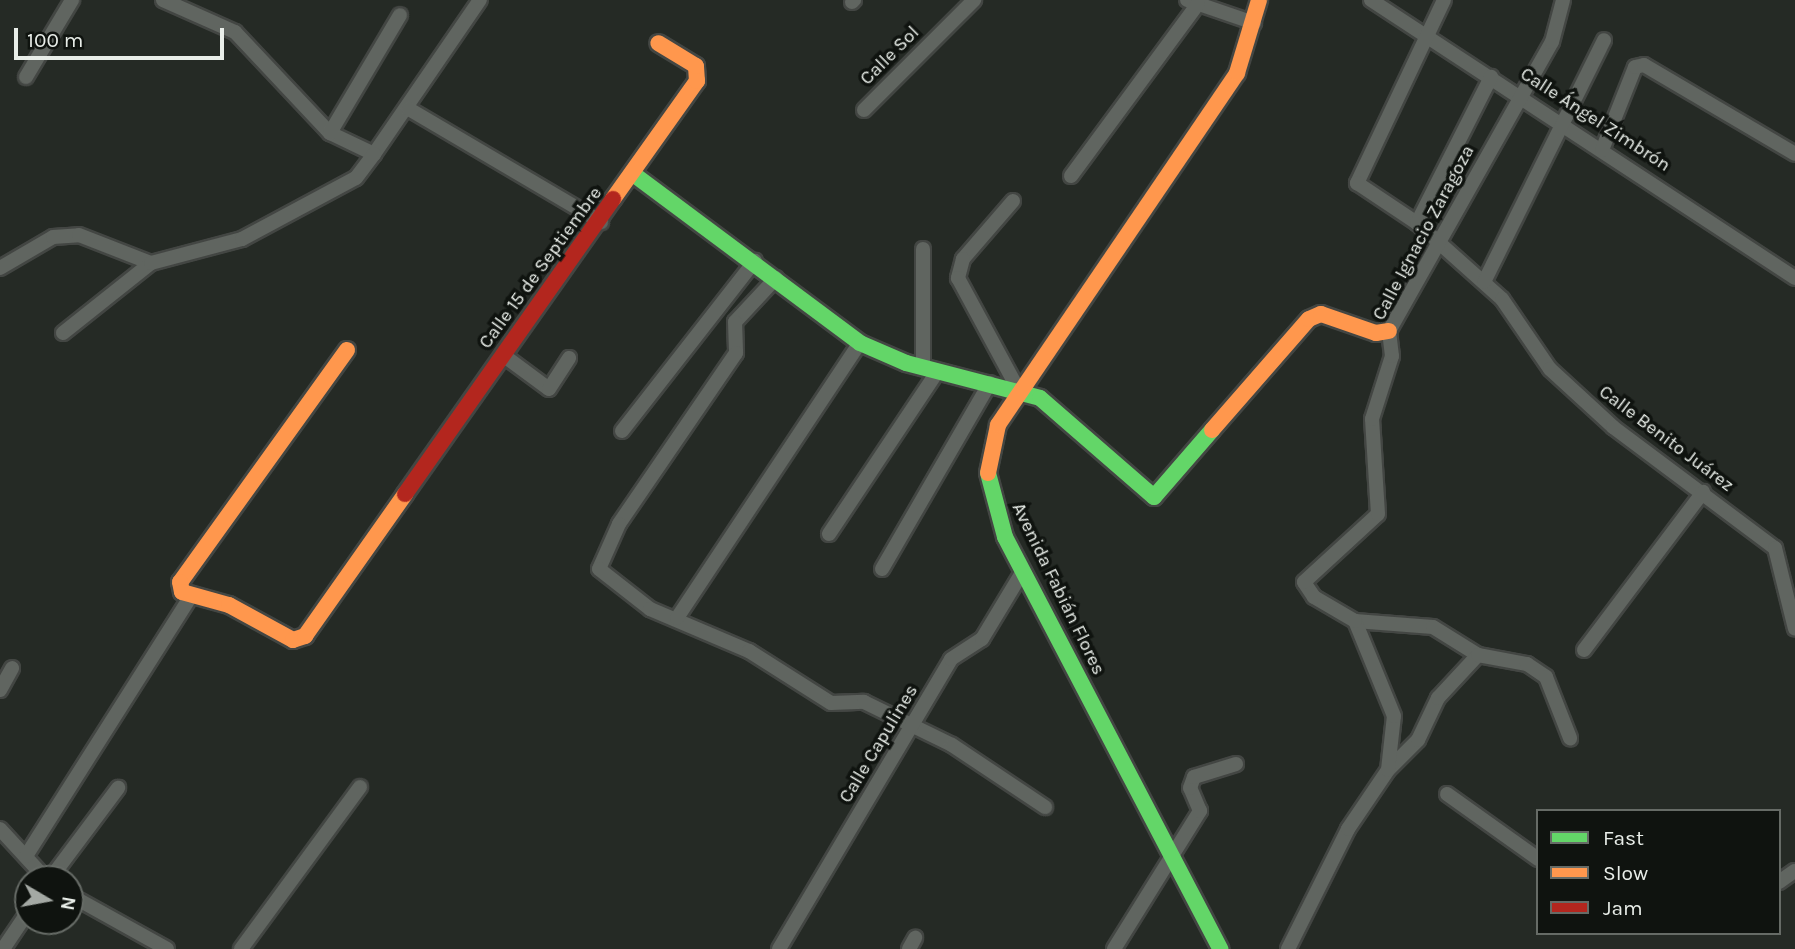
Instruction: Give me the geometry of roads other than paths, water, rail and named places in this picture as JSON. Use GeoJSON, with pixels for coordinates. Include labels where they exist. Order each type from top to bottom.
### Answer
{"type":"FeatureCollection","features":[{"type":"Feature","properties":{"kind":"street"},"geometry":{"type":"LineString","coordinates":[[26,77],[72,0]]}},
{"type":"Feature","properties":{"kind":"street"},"geometry":{"type":"LineString","coordinates":[[163,0],[235,32],[330,133],[374,154]]}},
{"type":"Feature","properties":{"kind":"street"},"geometry":{"type":"LineString","coordinates":[[63,333],[151,263],[242,239],[356,178],[409,109],[480,0]]}},
{"type":"Feature","properties":{"kind":"street","name":"Calle Sol"},"geometry":{"type":"LineString","coordinates":[[864,110],[974,0]]}},
{"type":"Feature","properties":{"kind":"street","name":"Avenida Fabián Flores"},"geometry":{"type":"LineString","coordinates":[[1219,948],[1023,571],[987,478],[998,425],[1018,389],[1182,161],[1237,73],[1259,0]]}},
{"type":"Feature","properties":{"kind":"street","name":"Calle Ángel Zimbrón"},"geometry":{"type":"LineString","coordinates":[[1371,0],[1521,95],[1795,278]]}},
{"type":"Feature","properties":{"kind":"street"},"geometry":{"type":"LineString","coordinates":[[1424,34],[1444,0]]}},
{"type":"Feature","properties":{"kind":"street","name":"Calle Ignacio Zaragoza"},"geometry":{"type":"LineString","coordinates":[[1355,621],[1314,597],[1304,582],[1378,514],[1372,419],[1392,356],[1389,331],[1442,243],[1552,41],[1563,0]]}},
{"type":"Feature","properties":{"kind":"street"},"geometry":{"type":"LineString","coordinates":[[1071,176],[1192,2],[1254,23]]}},
{"type":"Feature","properties":{"kind":"street"},"geometry":{"type":"LineString","coordinates":[[330,133],[400,15]]}},
{"type":"Feature","properties":{"kind":"street","name":"Calle Benito Juárez"},"geometry":{"type":"LineString","coordinates":[[1424,34],[1357,183],[1417,223],[1484,282],[1525,325],[1550,369],[1613,427],[1703,492],[1782,558],[1784,606],[1795,629]]}},
{"type":"Feature","properties":{"kind":"street"},"geometry":{"type":"LineString","coordinates":[[1484,282],[1604,40]]}},
{"type":"Feature","properties":{"kind":"street","name":"Calle 15 de Septiembre"},"geometry":{"type":"LineString","coordinates":[[185,592],[229,605],[293,640],[305,636],[503,355],[636,176],[698,73],[658,43]]}},
{"type":"Feature","properties":{"kind":"street"},"geometry":{"type":"LineString","coordinates":[[1602,150],[1635,68],[1644,65],[1795,154]]}},
{"type":"Feature","properties":{"kind":"street"},"geometry":{"type":"LineString","coordinates":[[1417,223],[1491,77]]}},
{"type":"Feature","properties":{"kind":"street"},"geometry":{"type":"LineString","coordinates":[[409,109],[601,222]]}},
{"type":"Feature","properties":{"kind":"street"},"geometry":{"type":"LineString","coordinates":[[636,176],[755,261],[860,343],[930,370],[1018,389],[1040,398],[1154,497],[1310,319],[1321,314],[1376,333],[1389,331]]}},
{"type":"Feature","properties":{"kind":"street"},"geometry":{"type":"LineString","coordinates":[[1013,201],[963,259],[958,278],[1018,389]]}},
{"type":"Feature","properties":{"kind":"street"},"geometry":{"type":"LineString","coordinates":[[0,268],[53,237],[79,235],[151,263]]}},
{"type":"Feature","properties":{"kind":"street"},"geometry":{"type":"LineString","coordinates":[[829,534],[930,370],[923,249]]}},
{"type":"Feature","properties":{"kind":"street"},"geometry":{"type":"LineString","coordinates":[[622,431],[755,261]]}},
{"type":"Feature","properties":{"kind":"street"},"geometry":{"type":"LineString","coordinates":[[776,278],[735,322],[736,353],[598,560],[599,569],[641,602],[749,651],[831,704],[864,702],[913,726],[1045,807]]}},
{"type":"Feature","properties":{"kind":"street"},"geometry":{"type":"LineString","coordinates":[[677,618],[860,343]]}},
{"type":"Feature","properties":{"kind":"street"},"geometry":{"type":"LineString","coordinates":[[26,856],[185,592],[347,350]]}},
{"type":"Feature","properties":{"kind":"street"},"geometry":{"type":"LineString","coordinates":[[503,355],[549,388],[569,358]]}},
{"type":"Feature","properties":{"kind":"street"},"geometry":{"type":"LineString","coordinates":[[882,569],[990,383]]}},
{"type":"Feature","properties":{"kind":"street"},"geometry":{"type":"LineString","coordinates":[[1584,650],[1703,492]]}},
{"type":"Feature","properties":{"kind":"street","name":"Calle Capulines"},"geometry":{"type":"LineString","coordinates":[[779,949],[951,659],[982,639],[1023,571]]}},
{"type":"Feature","properties":{"kind":"street"},"geometry":{"type":"LineString","coordinates":[[1388,770],[1394,716],[1355,621],[1433,628],[1478,655],[1527,664],[1546,677],[1570,738]]}},
{"type":"Feature","properties":{"kind":"street"},"geometry":{"type":"LineString","coordinates":[[1288,949],[1348,829],[1388,770],[1418,740],[1438,698],[1478,655]]}},
{"type":"Feature","properties":{"kind":"street"},"geometry":{"type":"LineString","coordinates":[[0,690],[12,668]]}},
{"type":"Feature","properties":{"kind":"street"},"geometry":{"type":"LineString","coordinates":[[1114,949],[1200,811],[1190,788],[1194,777],[1236,764]]}},
{"type":"Feature","properties":{"kind":"street"},"geometry":{"type":"LineString","coordinates":[[241,949],[360,787]]}},
{"type":"Feature","properties":{"kind":"street"},"geometry":{"type":"LineString","coordinates":[[59,865],[118,788]]}},
{"type":"Feature","properties":{"kind":"street"},"geometry":{"type":"LineString","coordinates":[[1447,794],[1536,858]]}},
{"type":"Feature","properties":{"kind":"street"},"geometry":{"type":"LineString","coordinates":[[0,829],[35,865]]}},
{"type":"Feature","properties":{"kind":"street"},"geometry":{"type":"LineString","coordinates":[[84,903],[167,949]]}},
{"type":"Feature","properties":{"kind":"street"},"geometry":{"type":"LineString","coordinates":[[3,949],[14,933]]}}]}
